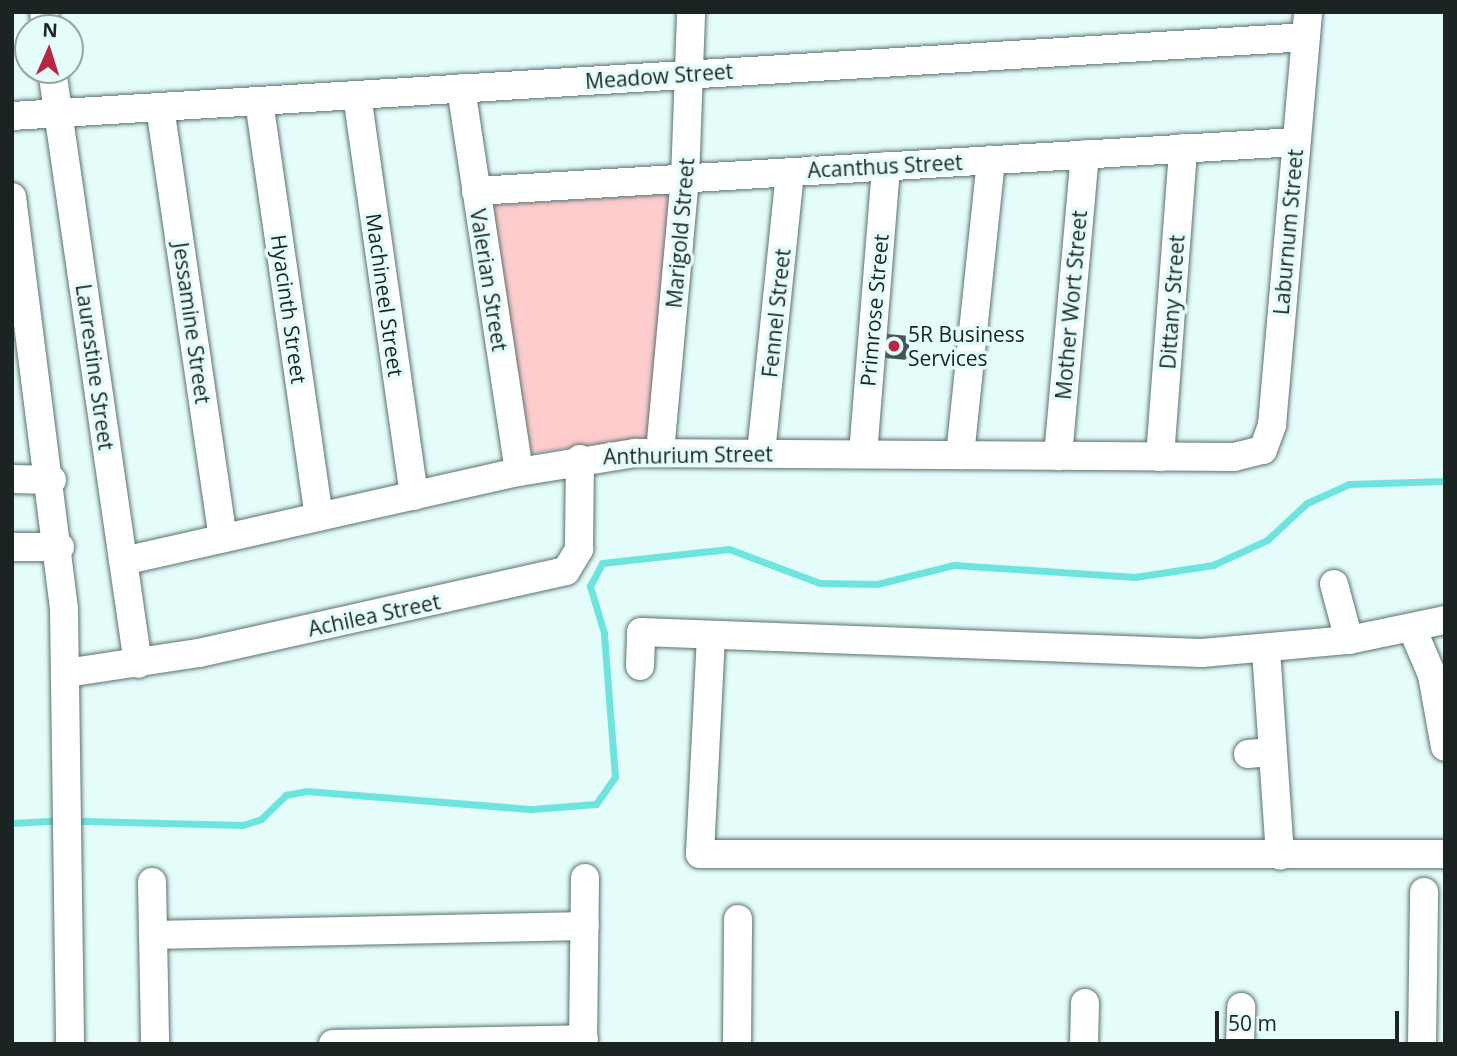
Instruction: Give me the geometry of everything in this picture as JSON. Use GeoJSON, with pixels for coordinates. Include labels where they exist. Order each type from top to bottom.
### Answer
{"type":"FeatureCollection","features":[{"type":"Feature","properties":{"kind":"street","name":"Marigold Street"},"geometry":{"type":"LineString","coordinates":[[660,452],[685,179],[691,74],[691,12]]}},
{"type":"Feature","properties":{"kind":"street","name":"Meadow Street"},"geometry":{"type":"LineString","coordinates":[[12,116],[691,74],[1307,24]]}},
{"type":"Feature","properties":{"kind":"street","name":"Laburnum Street"},"geometry":{"type":"LineString","coordinates":[[1263,450],[1272,425],[1307,24]]}},
{"type":"Feature","properties":{"kind":"street","name":"Laurestine Street"},"geometry":{"type":"LineString","coordinates":[[54,84],[138,664]]}},
{"type":"Feature","properties":{"kind":"street","name":"Valerian Street"},"geometry":{"type":"LineString","coordinates":[[461,88],[519,472]]}},
{"type":"Feature","properties":{"kind":"street","name":"Machineel Street"},"geometry":{"type":"LineString","coordinates":[[357,95],[414,496]]}},
{"type":"Feature","properties":{"kind":"street","name":"Hyacinth Street"},"geometry":{"type":"LineString","coordinates":[[259,101],[319,517]]}},
{"type":"Feature","properties":{"kind":"street","name":"Jessamine Street"},"geometry":{"type":"LineString","coordinates":[[160,107],[223,538]]}},
{"type":"Feature","properties":{"kind":"street","name":"Acanthus Street"},"geometry":{"type":"LineString","coordinates":[[476,191],[1295,142]]}},
{"type":"Feature","properties":{"kind":"street","name":"Dittany Street"},"geometry":{"type":"LineString","coordinates":[[1160,457],[1184,148]]}},
{"type":"Feature","properties":{"kind":"street","name":"Mother Wort Street"},"geometry":{"type":"LineString","coordinates":[[1058,456],[1085,154]]}},
{"type":"Feature","properties":{"kind":"street"},"geometry":{"type":"LineString","coordinates":[[960,455],[991,160]]}},
{"type":"Feature","properties":{"kind":"street","name":"Primrose Street"},"geometry":{"type":"LineString","coordinates":[[863,454],[886,166]]}},
{"type":"Feature","properties":{"kind":"street","name":"Fennel Street"},"geometry":{"type":"LineString","coordinates":[[761,453],[790,172]]}},
{"type":"Feature","properties":{"kind":"street"},"geometry":{"type":"LineString","coordinates":[[12,197],[20,291],[52,480],[60,547],[66,673],[69,1044]]}},
{"type":"Feature","properties":{"kind":"street","name":"Anthurium Street"},"geometry":{"type":"LineString","coordinates":[[123,561],[519,472],[580,460],[660,452],[1234,457],[1263,450]]}},
{"type":"Feature","properties":{"kind":"street","name":"Achilea Street"},"geometry":{"type":"LineString","coordinates":[[66,673],[138,664],[566,571],[579,548],[580,460]]}},
{"type":"Feature","properties":{"kind":"street"},"geometry":{"type":"LineString","coordinates":[[12,479],[52,480]]}},
{"type":"Feature","properties":{"kind":"street"},"geometry":{"type":"LineString","coordinates":[[12,547],[60,547]]}},
{"type":"Feature","properties":{"kind":"street"},"geometry":{"type":"LineString","coordinates":[[1334,584],[1349,640]]}},
{"type":"Feature","properties":{"kind":"street"},"geometry":{"type":"LineString","coordinates":[[640,666],[641,632],[1037,651],[1266,650],[1349,640],[1445,620]]}},
{"type":"Feature","properties":{"kind":"street"},"geometry":{"type":"LineString","coordinates":[[1412,628],[1432,675],[1445,747]]}},
{"type":"Feature","properties":{"kind":"street"},"geometry":{"type":"LineString","coordinates":[[712,636],[701,854],[1445,854]]}},
{"type":"Feature","properties":{"kind":"street"},"geometry":{"type":"LineString","coordinates":[[1266,650],[1260,753],[1280,856]]}},
{"type":"Feature","properties":{"kind":"street"},"geometry":{"type":"LineString","coordinates":[[333,1044],[583,1041],[585,878]]}},
{"type":"Feature","properties":{"kind":"street"},"geometry":{"type":"LineString","coordinates":[[152,882],[155,1044]]}},
{"type":"Feature","properties":{"kind":"street"},"geometry":{"type":"LineString","coordinates":[[1422,1044],[1424,892]]}},
{"type":"Feature","properties":{"kind":"street"},"geometry":{"type":"LineString","coordinates":[[737,1044],[738,919]]}},
{"type":"Feature","properties":{"kind":"street"},"geometry":{"type":"LineString","coordinates":[[153,935],[584,926]]}},
{"type":"Feature","properties":{"kind":"street"},"geometry":{"type":"LineString","coordinates":[[1084,1044],[1085,1003]]}},
{"type":"Feature","properties":{"kind":"street"},"geometry":{"type":"LineString","coordinates":[[1240,1044],[1241,1007]]}},
{"type":"Feature","properties":{"kind":"shaded area"},"geometry":{"type":"Polygon","coordinates":[[[669,194],[649,438],[531,453],[493,205],[669,194]]]}},
{"type":"Feature","properties":{"kind":"building"},"geometry":{"type":"Polygon","coordinates":[[[887,334],[910,336],[908,360],[885,358],[887,334]]]}},
{"type":"Feature","properties":{"kind":"waterway"},"geometry":{"type":"LineString","coordinates":[[83,821],[243,825],[261,819],[286,795],[306,791],[532,809],[596,804],[615,777],[604,633],[590,586],[602,563],[729,549],[820,583],[877,584],[954,565],[1135,577],[1213,565],[1267,540],[1307,503],[1349,484],[1445,481]]}},
{"type":"Feature","properties":{"kind":"waterway"},"geometry":{"type":"LineString","coordinates":[[12,823],[50,821]]}},
{"type":"Feature","properties":{"kind":"place","name":"5R Business Services"},"geometry":{"type":"Point","coordinates":[894,346]}}]}
